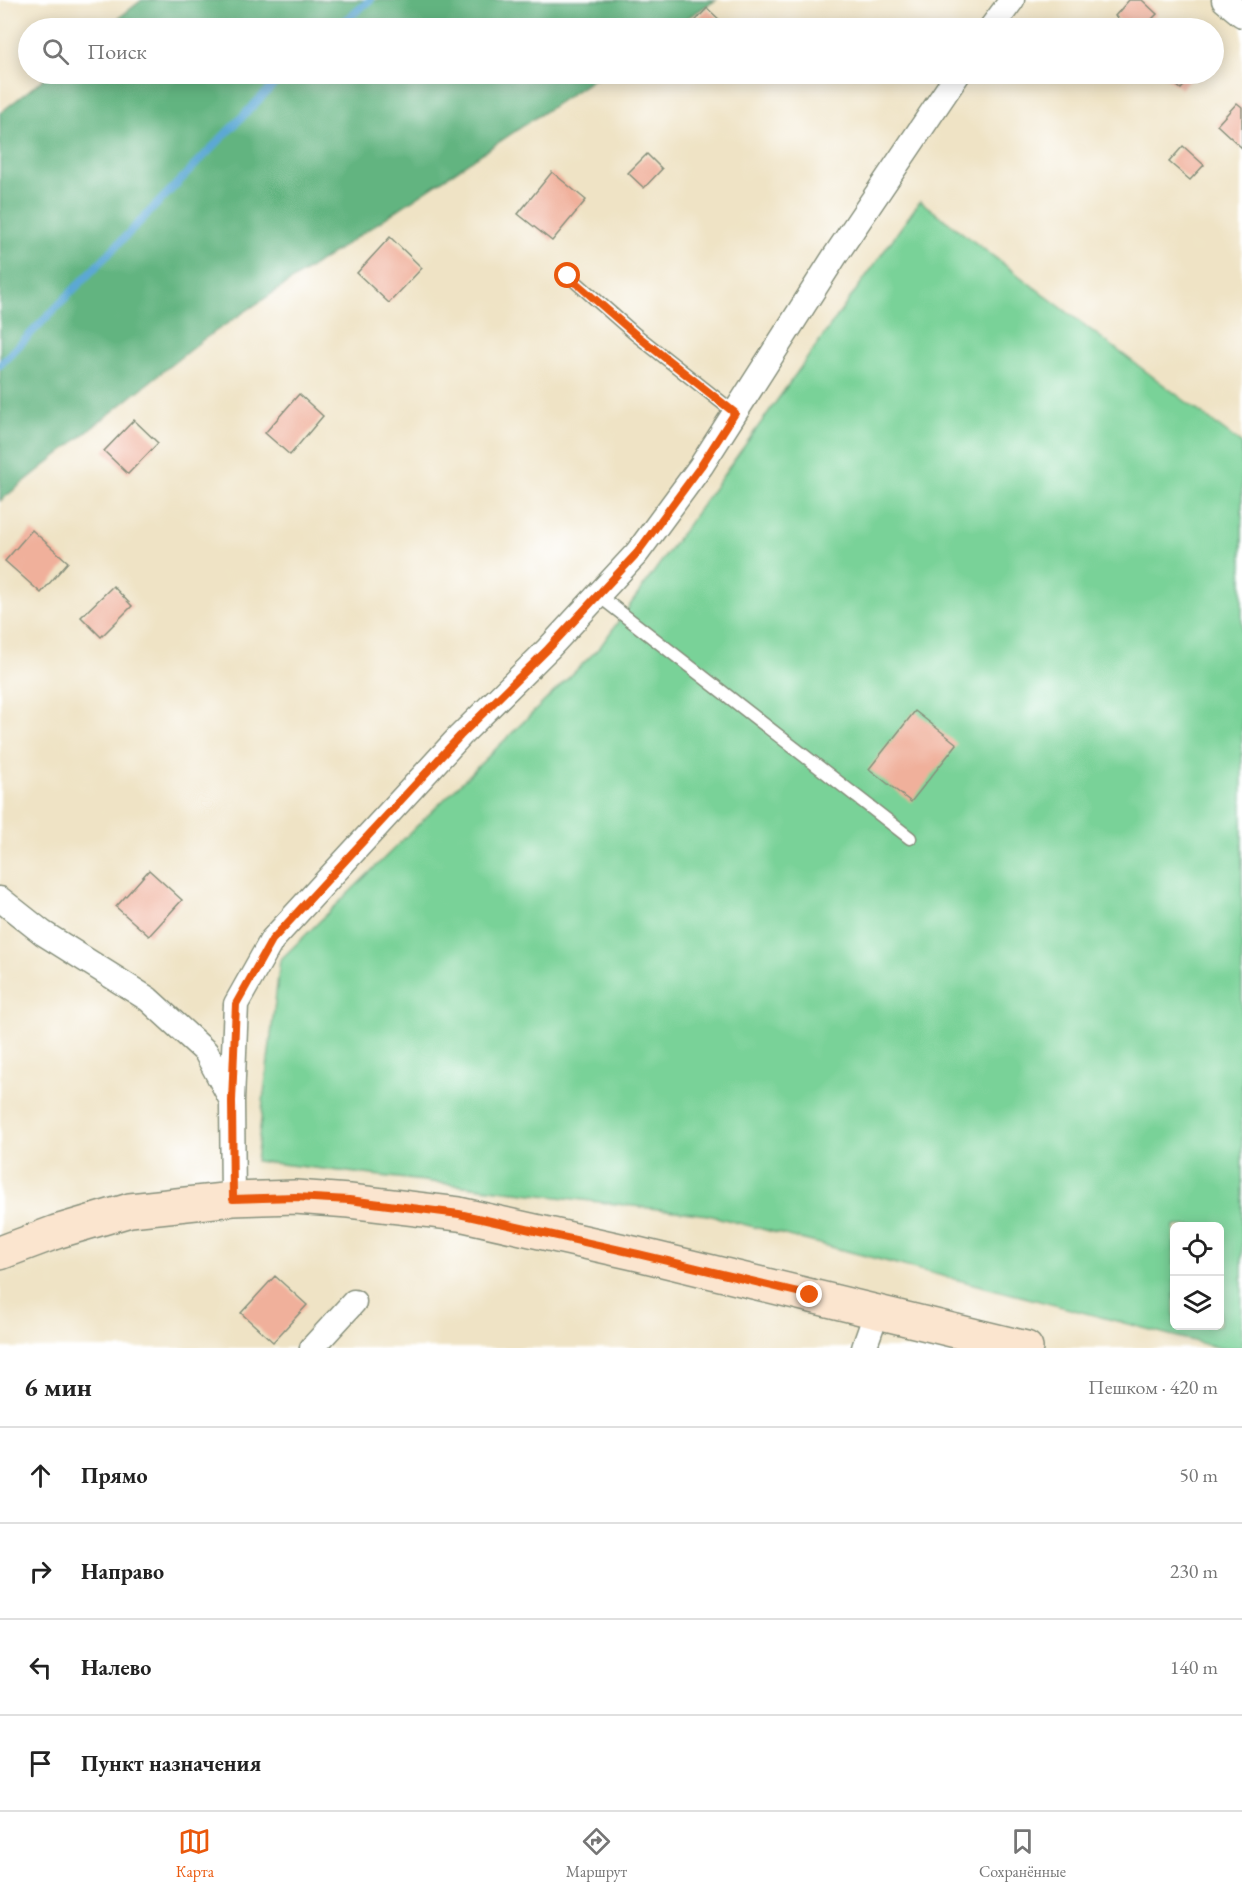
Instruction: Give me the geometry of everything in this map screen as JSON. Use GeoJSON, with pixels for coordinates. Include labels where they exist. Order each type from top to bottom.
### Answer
{"type":"FeatureCollection","features":[{"type":"Feature","properties":{"kind":"main road"},"geometry":{"type":"LineString","coordinates":[[0,1253],[56,1232],[130,1210],[233,1199],[295,1197],[349,1200],[459,1214],[638,1254],[1026,1348]]}},
{"type":"Feature","properties":{"kind":"street"},"geometry":{"type":"LineString","coordinates":[[998,18],[1012,0]]}},
{"type":"Feature","properties":{"kind":"street"},"geometry":{"type":"LineString","coordinates":[[1224,0],[1242,15]]}},
{"type":"Feature","properties":{"kind":"street"},"geometry":{"type":"LineString","coordinates":[[233,1199],[232,1101],[236,1004],[272,940],[460,736],[548,649],[637,553],[701,466],[835,256],[951,84]]}},
{"type":"Feature","properties":{"kind":"street"},"geometry":{"type":"LineString","coordinates":[[0,899],[43,933],[148,999],[206,1052],[232,1101]]}},
{"type":"Feature","properties":{"kind":"street"},"geometry":{"type":"LineString","coordinates":[[312,1348],[354,1302]]}},
{"type":"Feature","properties":{"kind":"street"},"geometry":{"type":"LineString","coordinates":[[864,1348],[876,1311]]}},
{"type":"Feature","properties":{"kind":"lane"},"geometry":{"type":"LineString","coordinates":[[568,276],[635,334],[735,413]]}},
{"type":"Feature","properties":{"kind":"lane"},"geometry":{"type":"LineString","coordinates":[[598,595],[910,838]]}},
{"type":"Feature","properties":{"kind":"green space"},"geometry":{"type":"Polygon","coordinates":[[[142,0],[716,0],[687,18],[119,18],[142,0]]]}},
{"type":"Feature","properties":{"kind":"green space"},"geometry":{"type":"Polygon","coordinates":[[[37,84],[586,84],[201,341],[0,501],[0,113],[37,84]]]}},
{"type":"Feature","properties":{"kind":"green space"},"geometry":{"type":"Polygon","coordinates":[[[920,201],[1242,444],[1242,1348],[1220,1348],[708,1215],[256,1161],[280,960],[600,647],[920,201]]]}},
{"type":"Feature","properties":{"kind":"building"},"geometry":{"type":"Polygon","coordinates":[[[1129,0],[1142,0],[1157,14],[1153,18],[1117,18],[1115,16],[1129,0]]]}},
{"type":"Feature","properties":{"kind":"building"},"geometry":{"type":"Polygon","coordinates":[[[707,8],[718,18],[698,18],[707,8]]]}},
{"type":"Feature","properties":{"kind":"building"},"geometry":{"type":"Polygon","coordinates":[[[1175,84],[1186,84],[1181,89],[1175,84]]]}},
{"type":"Feature","properties":{"kind":"building"},"geometry":{"type":"Polygon","coordinates":[[[1237,103],[1242,107],[1242,148],[1217,125],[1237,103]]]}},
{"type":"Feature","properties":{"kind":"building"},"geometry":{"type":"Polygon","coordinates":[[[1183,146],[1204,165],[1190,180],[1169,162],[1183,146]]]}},
{"type":"Feature","properties":{"kind":"building"},"geometry":{"type":"Polygon","coordinates":[[[647,154],[662,169],[644,188],[628,173],[647,154]]]}},
{"type":"Feature","properties":{"kind":"building"},"geometry":{"type":"Polygon","coordinates":[[[552,172],[586,200],[552,241],[518,214],[552,172]]]}},
{"type":"Feature","properties":{"kind":"building"},"geometry":{"type":"Polygon","coordinates":[[[390,237],[422,268],[389,303],[357,273],[390,237]]]}},
{"type":"Feature","properties":{"kind":"building"},"geometry":{"type":"Polygon","coordinates":[[[299,394],[323,416],[290,455],[265,433],[299,394]]]}},
{"type":"Feature","properties":{"kind":"building"},"geometry":{"type":"Polygon","coordinates":[[[134,420],[158,443],[128,474],[104,451],[134,420]]]}},
{"type":"Feature","properties":{"kind":"building"},"geometry":{"type":"Polygon","coordinates":[[[32,530],[68,562],[41,593],[5,561],[32,530]]]}},
{"type":"Feature","properties":{"kind":"building"},"geometry":{"type":"Polygon","coordinates":[[[113,586],[132,606],[101,637],[81,617],[113,586]]]}},
{"type":"Feature","properties":{"kind":"building"},"geometry":{"type":"Polygon","coordinates":[[[915,711],[957,744],[911,802],[869,769],[915,711]]]}},
{"type":"Feature","properties":{"kind":"building"},"geometry":{"type":"Polygon","coordinates":[[[149,870],[182,900],[149,936],[116,907],[149,870]]]}},
{"type":"Feature","properties":{"kind":"building"},"geometry":{"type":"Polygon","coordinates":[[[275,1276],[307,1305],[273,1342],[241,1313],[275,1276]]]}},
{"type":"Feature","properties":{"kind":"waterway"},"geometry":{"type":"LineString","coordinates":[[349,18],[370,0]]}},
{"type":"Feature","properties":{"kind":"waterway"},"geometry":{"type":"LineString","coordinates":[[0,365],[274,84]]}},
{"type":"Feature","properties":{"kind":"route"},"geometry":{"type":"LineString","coordinates":[[568,276],[635,334],[735,413],[701,466],[637,553],[548,649],[460,736],[272,940],[236,1004],[232,1101],[233,1199],[295,1197],[349,1200],[459,1214],[810,1295]]}}]}
